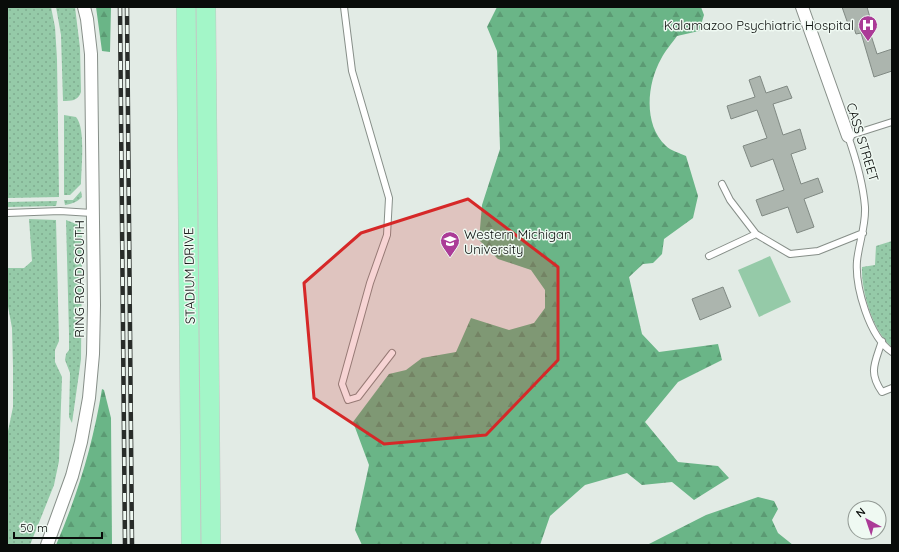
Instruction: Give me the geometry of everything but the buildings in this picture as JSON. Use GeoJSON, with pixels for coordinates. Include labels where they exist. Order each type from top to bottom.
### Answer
{"type":"FeatureCollection","features":[{"type":"Feature","properties":{"kind":"main road","name":"STADIUM DRIVE"},"geometry":{"type":"LineString","coordinates":[[186,7],[191,545]]}},
{"type":"Feature","properties":{"kind":"main road","name":"STADIUM DRIVE"},"geometry":{"type":"LineString","coordinates":[[206,7],[211,545]]}},
{"type":"Feature","properties":{"kind":"street","name":"RING ROAD SOUTH"},"geometry":{"type":"LineString","coordinates":[[47,545],[72,476],[81,442],[89,398],[93,354],[94,304],[91,54],[84,7]]}},
{"type":"Feature","properties":{"kind":"street","name":"CASS STREET"},"geometry":{"type":"LineString","coordinates":[[802,7],[848,136]]}},
{"type":"Feature","properties":{"kind":"lane"},"geometry":{"type":"LineString","coordinates":[[344,7],[352,71],[388,198],[387,235],[370,283],[342,384],[348,400],[358,397],[392,353]]}},
{"type":"Feature","properties":{"kind":"lane"},"geometry":{"type":"LineString","coordinates":[[848,136],[892,122]]}},
{"type":"Feature","properties":{"kind":"lane","name":"CASS STREET"},"geometry":{"type":"LineString","coordinates":[[848,136],[860,173],[865,207],[863,233],[857,260],[857,279],[873,329],[892,352]]}},
{"type":"Feature","properties":{"kind":"lane"},"geometry":{"type":"LineString","coordinates":[[722,184],[730,200],[756,234],[790,254],[818,251],[863,233]]}},
{"type":"Feature","properties":{"kind":"lane"},"geometry":{"type":"LineString","coordinates":[[7,212],[60,211],[92,213]]}},
{"type":"Feature","properties":{"kind":"lane"},"geometry":{"type":"LineString","coordinates":[[709,256],[756,234]]}},
{"type":"Feature","properties":{"kind":"lane"},"geometry":{"type":"LineString","coordinates":[[882,341],[874,364],[874,380],[882,392],[892,388]]}},
{"type":"Feature","properties":{"kind":"highlighted area"},"geometry":{"type":"Polygon","coordinates":[[[468,199],[558,267],[558,360],[486,435],[384,444],[314,398],[304,283],[361,233],[468,199]]]}},
{"type":"Feature","properties":{"kind":"green space"},"geometry":{"type":"Polygon","coordinates":[[[7,7],[51,7],[55,27],[57,59],[59,197],[7,198],[7,7]]]}},
{"type":"Feature","properties":{"kind":"green space"},"geometry":{"type":"Polygon","coordinates":[[[56,7],[75,7],[80,48],[81,92],[76,99],[71,101],[63,101],[61,35],[56,7]]]}},
{"type":"Feature","properties":{"kind":"green space"},"geometry":{"type":"Polygon","coordinates":[[[96,7],[111,7],[110,52],[102,51],[96,7]]]}},
{"type":"Feature","properties":{"kind":"green space"},"geometry":{"type":"Polygon","coordinates":[[[497,7],[701,7],[704,15],[699,31],[677,36],[656,69],[650,92],[651,116],[659,137],[668,148],[686,156],[698,196],[693,218],[664,239],[662,254],[653,263],[643,264],[629,277],[642,334],[659,352],[718,344],[722,360],[678,382],[645,422],[678,462],[718,466],[729,478],[694,500],[672,482],[642,485],[627,473],[585,485],[550,516],[540,545],[362,545],[355,530],[369,465],[353,422],[389,374],[406,370],[422,358],[456,352],[471,318],[509,330],[534,323],[545,308],[545,290],[531,270],[498,259],[479,240],[482,205],[500,149],[497,51],[487,27],[497,7]]]}},
{"type":"Feature","properties":{"kind":"green space"},"geometry":{"type":"Polygon","coordinates":[[[64,115],[76,117],[79,122],[82,139],[81,184],[70,195],[64,195],[64,115]]]}},
{"type":"Feature","properties":{"kind":"green space"},"geometry":{"type":"Polygon","coordinates":[[[81,191],[82,197],[80,199],[65,205],[64,200],[73,200],[81,191]]]}},
{"type":"Feature","properties":{"kind":"green space"},"geometry":{"type":"Polygon","coordinates":[[[57,201],[56,206],[7,207],[7,202],[57,201]]]}},
{"type":"Feature","properties":{"kind":"green space"},"geometry":{"type":"Polygon","coordinates":[[[29,219],[56,220],[59,341],[55,350],[55,362],[62,377],[59,461],[54,485],[30,545],[7,545],[7,436],[13,407],[13,367],[12,328],[7,301],[7,268],[24,268],[32,261],[29,219]]]}},
{"type":"Feature","properties":{"kind":"green space"},"geometry":{"type":"Polygon","coordinates":[[[66,220],[79,225],[82,234],[81,359],[72,423],[69,417],[70,373],[65,360],[66,354],[69,350],[66,220]]]}},
{"type":"Feature","properties":{"kind":"green space"},"geometry":{"type":"Polygon","coordinates":[[[892,241],[892,347],[879,332],[874,321],[866,299],[862,277],[862,267],[875,265],[876,246],[892,241]]]}},
{"type":"Feature","properties":{"kind":"green space"},"geometry":{"type":"Polygon","coordinates":[[[770,256],[791,302],[759,317],[738,270],[770,256]]]}},
{"type":"Feature","properties":{"kind":"green space"},"geometry":{"type":"Polygon","coordinates":[[[102,389],[104,390],[111,418],[112,545],[56,545],[84,468],[102,389]]]}},
{"type":"Feature","properties":{"kind":"green space"},"geometry":{"type":"Polygon","coordinates":[[[758,497],[774,501],[778,509],[772,520],[778,533],[793,545],[647,545],[706,515],[758,497]]]}},
{"type":"Feature","properties":{"kind":"railway"},"geometry":{"type":"LineString","coordinates":[[120,7],[125,545]]}},
{"type":"Feature","properties":{"kind":"railway"},"geometry":{"type":"LineString","coordinates":[[127,7],[132,545]]}},
{"type":"Feature","properties":{"kind":"place","name":"Kalamazoo Psychiatric Hospital"},"geometry":{"type":"Point","coordinates":[868,42]}},
{"type":"Feature","properties":{"kind":"place","name":"Western Michigan University"},"geometry":{"type":"Point","coordinates":[450,258]}}]}
